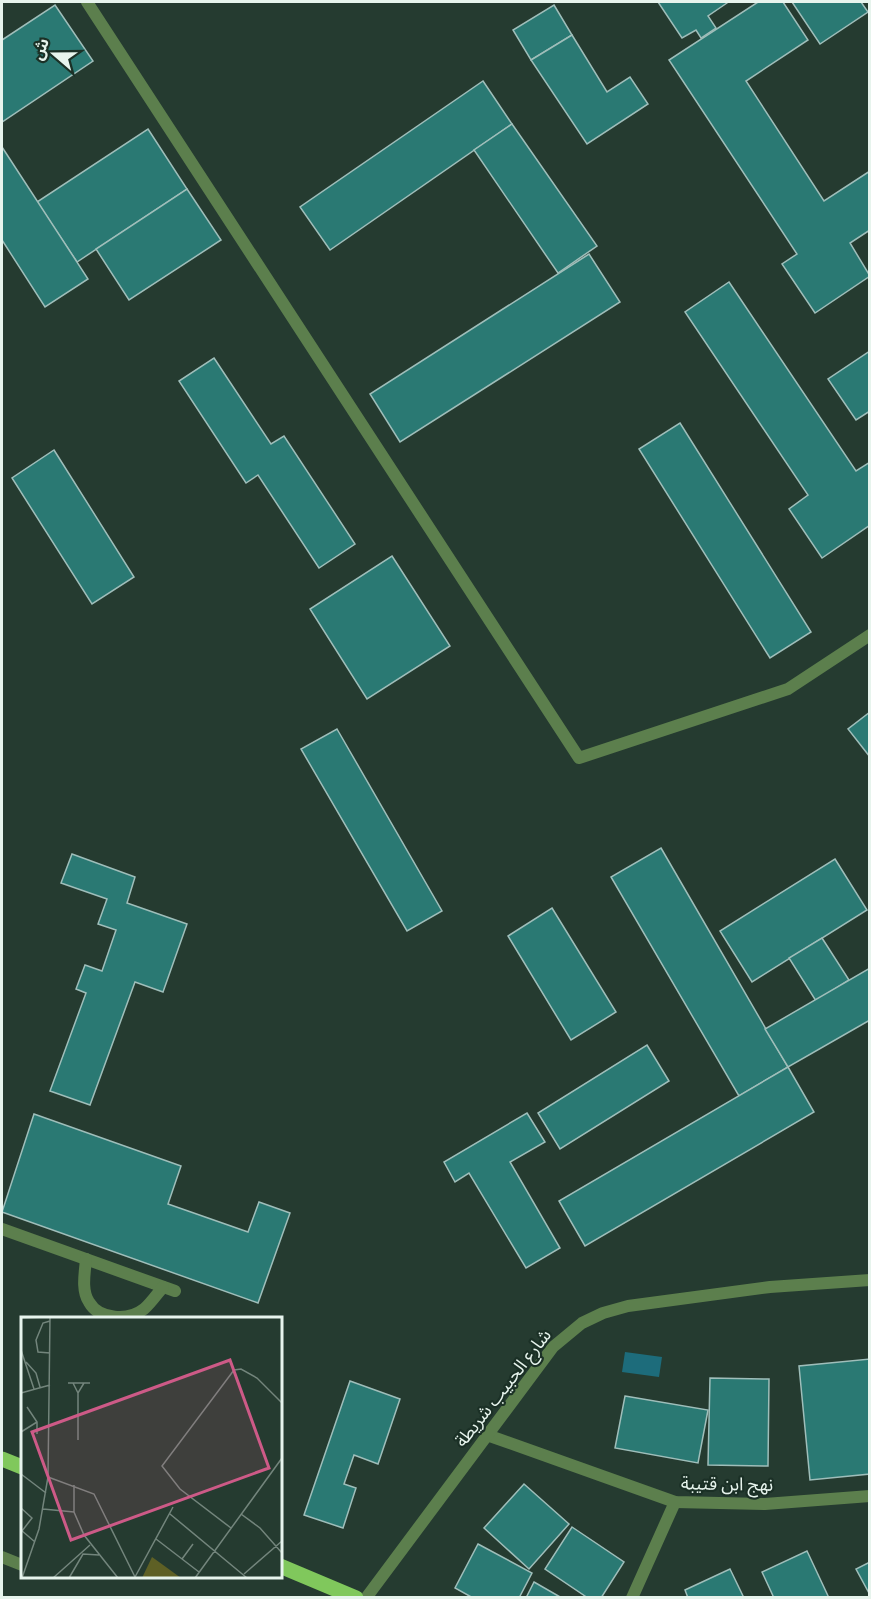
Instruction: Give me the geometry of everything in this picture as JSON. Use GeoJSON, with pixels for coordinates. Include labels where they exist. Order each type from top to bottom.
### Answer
{"type":"FeatureCollection","features":[{"type":"Feature","properties":{"kind":"main road"},"geometry":{"type":"LineString","coordinates":[[2,1459],[21,1467]]}},
{"type":"Feature","properties":{"kind":"main road"},"geometry":{"type":"LineString","coordinates":[[282,1567],[356,1598]]}},
{"type":"Feature","properties":{"kind":"street"},"geometry":{"type":"LineString","coordinates":[[87,2],[579,758],[788,689],[870,635]]}},
{"type":"Feature","properties":{"kind":"street"},"geometry":{"type":"LineString","coordinates":[[2,1229],[86,1259],[169,1289],[143,1310],[125,1317],[103,1315],[89,1302],[84,1284],[86,1259]]}},
{"type":"Feature","properties":{"kind":"street","name":"شارع الحبيب شريطة"},"geometry":{"type":"LineString","coordinates":[[366,1598],[553,1347],[582,1323],[603,1313],[628,1306],[770,1287],[870,1280]]}},
{"type":"Feature","properties":{"kind":"street","name":"نهج ابن قتيبة"},"geometry":{"type":"LineString","coordinates":[[487,1436],[675,1502],[765,1504],[870,1496]]}},
{"type":"Feature","properties":{"kind":"street"},"geometry":{"type":"LineString","coordinates":[[632,1598],[675,1502]]}},
{"type":"Feature","properties":{"kind":"street"},"geometry":{"type":"LineString","coordinates":[[2,1557],[21,1565]]}},
{"type":"Feature","properties":{"kind":"water"},"geometry":{"type":"Polygon","coordinates":[[[625,1352],[662,1357],[659,1377],[622,1372],[625,1352]]]}},
{"type":"Feature","properties":{"kind":"building"},"geometry":{"type":"Polygon","coordinates":[[[658,2],[727,3],[708,16],[716,28],[701,38],[696,30],[682,38],[658,2]]]}},
{"type":"Feature","properties":{"kind":"building"},"geometry":{"type":"Polygon","coordinates":[[[758,2],[783,2],[808,40],[746,81],[824,201],[870,171],[870,230],[850,243],[870,276],[815,313],[782,264],[797,254],[669,60],[758,2]]]}},
{"type":"Feature","properties":{"kind":"building"},"geometry":{"type":"Polygon","coordinates":[[[792,2],[861,2],[868,12],[820,44],[792,2]]]}},
{"type":"Feature","properties":{"kind":"building"},"geometry":{"type":"Polygon","coordinates":[[[55,5],[93,61],[2,122],[2,40],[55,5]]]}},
{"type":"Feature","properties":{"kind":"building"},"geometry":{"type":"Polygon","coordinates":[[[554,5],[572,35],[531,60],[513,30],[554,5]]]}},
{"type":"Feature","properties":{"kind":"building"},"geometry":{"type":"Polygon","coordinates":[[[572,35],[607,92],[630,77],[648,104],[587,144],[531,60],[572,35]]]}},
{"type":"Feature","properties":{"kind":"building"},"geometry":{"type":"Polygon","coordinates":[[[483,81],[512,124],[330,250],[300,207],[483,81]]]}},
{"type":"Feature","properties":{"kind":"building"},"geometry":{"type":"Polygon","coordinates":[[[512,124],[597,246],[558,273],[474,150],[512,124]]]}},
{"type":"Feature","properties":{"kind":"building"},"geometry":{"type":"Polygon","coordinates":[[[148,129],[187,189],[77,262],[37,202],[148,129]]]}},
{"type":"Feature","properties":{"kind":"building"},"geometry":{"type":"Polygon","coordinates":[[[2,147],[88,279],[45,307],[2,240],[2,147]]]}},
{"type":"Feature","properties":{"kind":"building"},"geometry":{"type":"Polygon","coordinates":[[[187,189],[221,240],[129,300],[96,249],[187,189]]]}},
{"type":"Feature","properties":{"kind":"building"},"geometry":{"type":"Polygon","coordinates":[[[589,254],[620,302],[400,442],[370,394],[589,254]]]}},
{"type":"Feature","properties":{"kind":"building"},"geometry":{"type":"Polygon","coordinates":[[[729,282],[856,471],[870,462],[870,525],[822,558],[789,509],[808,495],[685,312],[729,282]]]}},
{"type":"Feature","properties":{"kind":"building"},"geometry":{"type":"Polygon","coordinates":[[[870,351],[870,411],[856,420],[828,379],[870,351]]]}},
{"type":"Feature","properties":{"kind":"building"},"geometry":{"type":"Polygon","coordinates":[[[214,358],[271,444],[284,436],[355,544],[319,568],[258,475],[246,483],[179,381],[214,358]]]}},
{"type":"Feature","properties":{"kind":"building"},"geometry":{"type":"Polygon","coordinates":[[[680,423],[811,632],[770,658],[639,449],[680,423]]]}},
{"type":"Feature","properties":{"kind":"building"},"geometry":{"type":"Polygon","coordinates":[[[54,450],[134,577],[92,604],[12,478],[54,450]]]}},
{"type":"Feature","properties":{"kind":"building"},"geometry":{"type":"Polygon","coordinates":[[[392,556],[450,646],[367,699],[310,609],[392,556]]]}},
{"type":"Feature","properties":{"kind":"building"},"geometry":{"type":"Polygon","coordinates":[[[870,712],[870,757],[848,729],[870,712]]]}},
{"type":"Feature","properties":{"kind":"building"},"geometry":{"type":"Polygon","coordinates":[[[337,729],[442,911],[407,931],[301,749],[337,729]]]}},
{"type":"Feature","properties":{"kind":"building"},"geometry":{"type":"Polygon","coordinates":[[[661,848],[788,1067],[739,1096],[611,877],[661,848]]]}},
{"type":"Feature","properties":{"kind":"building"},"geometry":{"type":"Polygon","coordinates":[[[72,854],[135,877],[127,903],[187,924],[163,992],[135,982],[90,1105],[50,1091],[86,993],[76,989],[85,965],[102,971],[116,930],[98,924],[107,899],[61,883],[72,854]]]}},
{"type":"Feature","properties":{"kind":"building"},"geometry":{"type":"Polygon","coordinates":[[[835,859],[867,910],[752,982],[720,931],[835,859]]]}},
{"type":"Feature","properties":{"kind":"building"},"geometry":{"type":"Polygon","coordinates":[[[552,908],[616,1012],[571,1040],[508,936],[552,908]]]}},
{"type":"Feature","properties":{"kind":"building"},"geometry":{"type":"Polygon","coordinates":[[[822,938],[849,980],[816,1001],[789,958],[822,938]]]}},
{"type":"Feature","properties":{"kind":"building"},"geometry":{"type":"Polygon","coordinates":[[[870,968],[870,1020],[788,1067],[765,1029],[870,968]]]}},
{"type":"Feature","properties":{"kind":"building"},"geometry":{"type":"Polygon","coordinates":[[[647,1045],[669,1081],[560,1149],[538,1113],[647,1045]]]}},
{"type":"Feature","properties":{"kind":"building"},"geometry":{"type":"Polygon","coordinates":[[[788,1067],[814,1112],[585,1246],[559,1201],[788,1067]]]}},
{"type":"Feature","properties":{"kind":"building"},"geometry":{"type":"Polygon","coordinates":[[[527,1113],[545,1142],[510,1162],[560,1248],[526,1268],[469,1173],[455,1182],[444,1162],[527,1113]]]}},
{"type":"Feature","properties":{"kind":"building"},"geometry":{"type":"Polygon","coordinates":[[[34,1114],[181,1166],[168,1204],[248,1232],[259,1202],[290,1213],[258,1303],[2,1212],[34,1114]]]}},
{"type":"Feature","properties":{"kind":"building"},"geometry":{"type":"Polygon","coordinates":[[[870,1359],[870,1474],[810,1480],[799,1366],[870,1359]]]}},
{"type":"Feature","properties":{"kind":"building"},"geometry":{"type":"Polygon","coordinates":[[[710,1378],[769,1379],[768,1466],[708,1465],[710,1378]]]}},
{"type":"Feature","properties":{"kind":"building"},"geometry":{"type":"Polygon","coordinates":[[[350,1381],[400,1399],[378,1464],[354,1455],[344,1484],[356,1488],[343,1528],[304,1515],[350,1381]]]}},
{"type":"Feature","properties":{"kind":"building"},"geometry":{"type":"Polygon","coordinates":[[[625,1396],[708,1410],[698,1463],[615,1448],[625,1396]]]}},
{"type":"Feature","properties":{"kind":"building"},"geometry":{"type":"Polygon","coordinates":[[[524,1484],[569,1524],[529,1569],[484,1528],[524,1484]]]}},
{"type":"Feature","properties":{"kind":"building"},"geometry":{"type":"Polygon","coordinates":[[[572,1527],[624,1562],[601,1598],[588,1598],[545,1569],[572,1527]]]}},
{"type":"Feature","properties":{"kind":"building"},"geometry":{"type":"Polygon","coordinates":[[[478,1544],[532,1573],[519,1598],[473,1598],[455,1588],[478,1544]]]}},
{"type":"Feature","properties":{"kind":"building"},"geometry":{"type":"Polygon","coordinates":[[[807,1551],[829,1598],[774,1598],[762,1572],[807,1551]]]}},
{"type":"Feature","properties":{"kind":"building"},"geometry":{"type":"Polygon","coordinates":[[[870,1562],[870,1595],[856,1569],[870,1562]]]}},
{"type":"Feature","properties":{"kind":"building"},"geometry":{"type":"Polygon","coordinates":[[[730,1569],[744,1598],[688,1598],[685,1590],[730,1569]]]}},
{"type":"Feature","properties":{"kind":"building"},"geometry":{"type":"Polygon","coordinates":[[[534,1582],[562,1598],[526,1598],[534,1582]]]}}]}
